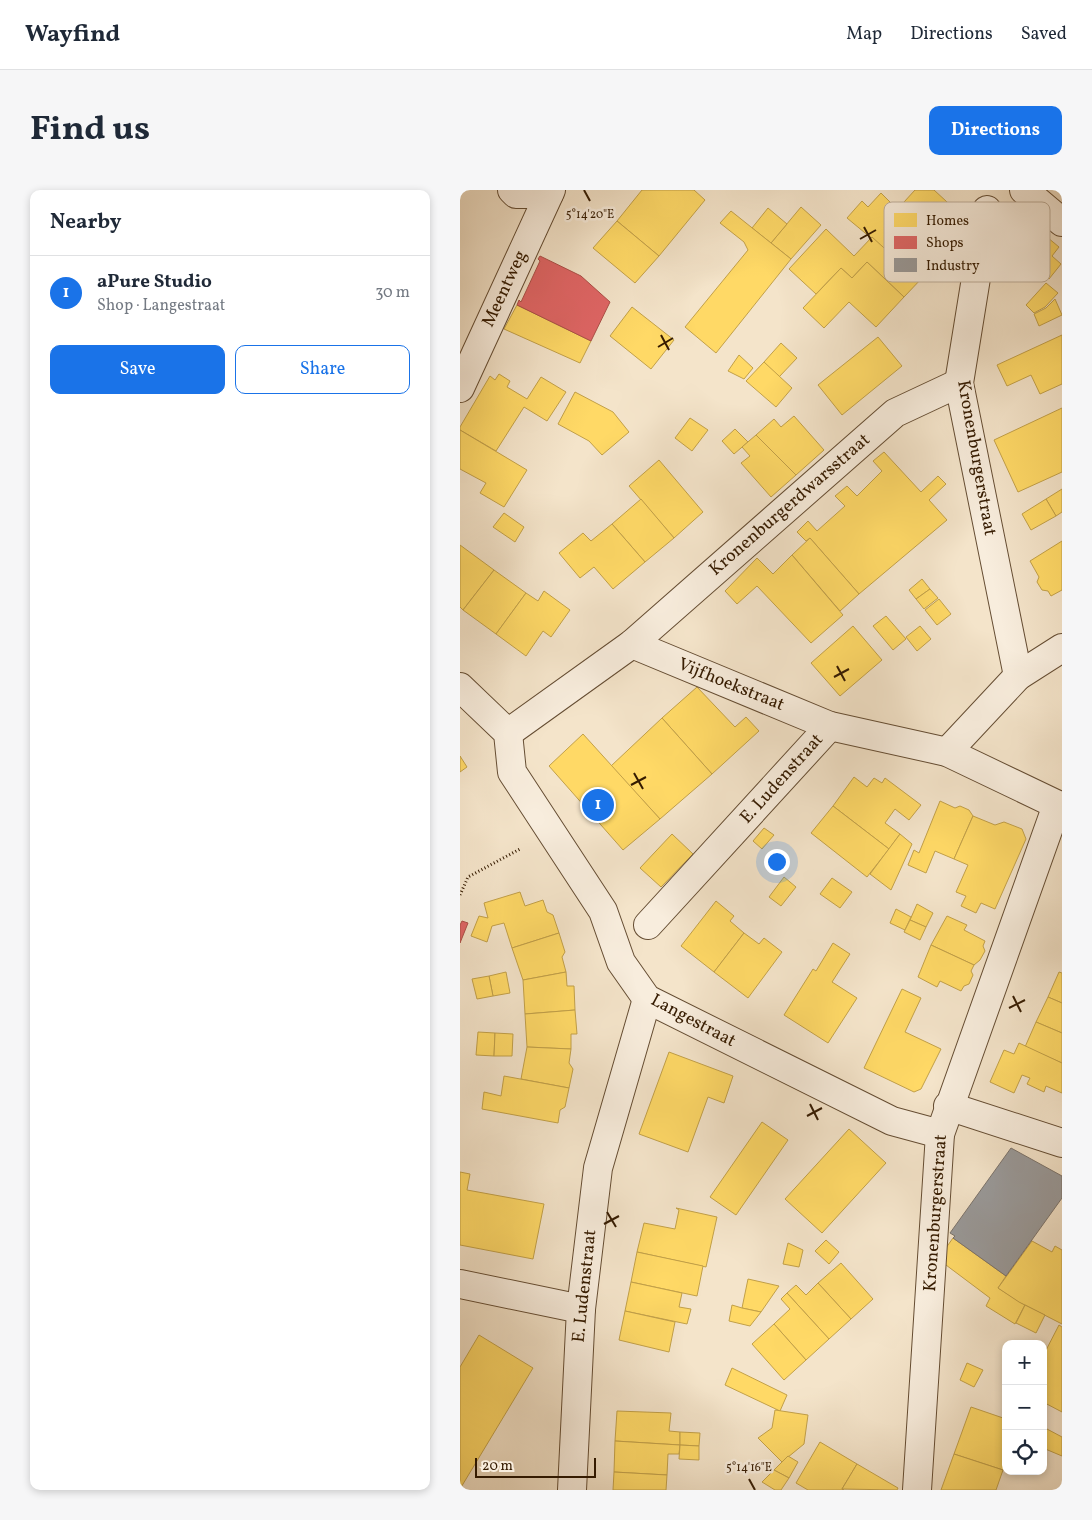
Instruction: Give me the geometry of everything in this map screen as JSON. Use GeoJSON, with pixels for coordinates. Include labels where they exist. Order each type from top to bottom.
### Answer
{"type":"FeatureCollection","features":[{"type":"Feature","properties":{"kind":"street"},"geometry":{"type":"LineString","coordinates":[[512,190],[516,194],[550,192]]}},
{"type":"Feature","properties":{"kind":"street"},"geometry":{"type":"LineString","coordinates":[[1024,190],[1038,202]]}},
{"type":"Feature","properties":{"kind":"street","name":"Meentweg"},"geometry":{"type":"LineString","coordinates":[[460,388],[550,192]]}},
{"type":"Feature","properties":{"kind":"street"},"geometry":{"type":"LineString","coordinates":[[1050,212],[1062,222]]}},
{"type":"Feature","properties":{"kind":"street","name":"Kronenburgerstraat"},"geometry":{"type":"LineString","coordinates":[[975,282],[959,383],[1018,676]]}},
{"type":"Feature","properties":{"kind":"street","name":"Kronenburgerdwarsstraat"},"geometry":{"type":"LineString","coordinates":[[632,644],[895,412],[959,383]]}},
{"type":"Feature","properties":{"kind":"street"},"geometry":{"type":"LineString","coordinates":[[460,687],[508,733],[632,644]]}},
{"type":"Feature","properties":{"kind":"street","name":"Vijfhoekstraat"},"geometry":{"type":"LineString","coordinates":[[632,644],[830,726]]}},
{"type":"Feature","properties":{"kind":"street"},"geometry":{"type":"LineString","coordinates":[[1059,806],[948,752],[1018,676],[1062,648]]}},
{"type":"Feature","properties":{"kind":"street","name":"E. Ludenstraat"},"geometry":{"type":"LineString","coordinates":[[648,925],[830,726],[948,752]]}},
{"type":"Feature","properties":{"kind":"street","name":"Langestraat"},"geometry":{"type":"LineString","coordinates":[[508,733],[512,772],[603,911],[621,962],[647,999],[892,1121],[940,1134]]}},
{"type":"Feature","properties":{"kind":"street","name":"Kronenburgerstraat"},"geometry":{"type":"LineString","coordinates":[[918,1490],[940,1134],[948,1106],[1059,806]]}},
{"type":"Feature","properties":{"kind":"street","name":"E. Ludenstraat"},"geometry":{"type":"LineString","coordinates":[[572,1490],[580,1309],[598,1168],[647,999]]}},
{"type":"Feature","properties":{"kind":"street"},"geometry":{"type":"LineString","coordinates":[[948,1106],[1062,1143]]}},
{"type":"Feature","properties":{"kind":"street"},"geometry":{"type":"LineString","coordinates":[[460,1284],[580,1309]]}},
{"type":"Feature","properties":{"kind":"path"},"geometry":{"type":"LineString","coordinates":[[460,895],[468,877],[551,832]]}},
{"type":"Feature","properties":{"kind":"building: Homes"},"geometry":{"type":"Polygon","coordinates":[[[642,190],[694,190],[705,200],[659,256],[617,221],[642,190]]]}},
{"type":"Feature","properties":{"kind":"building: Homes"},"geometry":{"type":"Polygon","coordinates":[[[915,190],[934,190],[947,202],[904,202],[915,190]]]}},
{"type":"Feature","properties":{"kind":"building: Homes"},"geometry":{"type":"Polygon","coordinates":[[[881,193],[890,202],[884,202],[884,249],[847,218],[862,201],[868,207],[881,193]]]}},
{"type":"Feature","properties":{"kind":"building: Homes"},"geometry":{"type":"Polygon","coordinates":[[[801,207],[821,225],[791,259],[771,243],[801,207]]]}},
{"type":"Feature","properties":{"kind":"building: Homes"},"geometry":{"type":"Polygon","coordinates":[[[768,208],[787,224],[771,243],[752,228],[768,208]]]}},
{"type":"Feature","properties":{"kind":"building: Homes"},"geometry":{"type":"Polygon","coordinates":[[[731,211],[791,259],[716,353],[685,327],[748,250],[744,242],[720,223],[731,211]]]}},
{"type":"Feature","properties":{"kind":"building: Homes"},"geometry":{"type":"Polygon","coordinates":[[[617,221],[659,256],[635,283],[593,248],[617,221]]]}},
{"type":"Feature","properties":{"kind":"building: Homes"},"geometry":{"type":"Polygon","coordinates":[[[826,229],[854,256],[872,237],[884,248],[884,278],[867,262],[852,278],[841,268],[816,294],[789,269],[826,229]]]}},
{"type":"Feature","properties":{"kind":"building: Homes"},"geometry":{"type":"Polygon","coordinates":[[[1050,240],[1059,247],[1052,256],[1061,264],[1050,278],[1050,240]]]}},
{"type":"Feature","properties":{"kind":"building: Homes"},"geometry":{"type":"Polygon","coordinates":[[[867,262],[884,278],[884,282],[888,282],[904,297],[876,327],[849,302],[824,328],[803,308],[841,268],[852,278],[867,262]]]}},
{"type":"Feature","properties":{"kind":"building: Homes"},"geometry":{"type":"Polygon","coordinates":[[[888,282],[918,282],[904,297],[888,282]]]}},
{"type":"Feature","properties":{"kind":"building: Homes"},"geometry":{"type":"Polygon","coordinates":[[[1046,283],[1058,293],[1045,307],[1034,313],[1026,305],[1046,283]]]}},
{"type":"Feature","properties":{"kind":"building: Homes"},"geometry":{"type":"Polygon","coordinates":[[[1055,299],[1062,315],[1039,326],[1034,314],[1046,308],[1055,299]]]}},
{"type":"Feature","properties":{"kind":"building: Homes"},"geometry":{"type":"Polygon","coordinates":[[[517,305],[591,341],[580,363],[504,329],[517,305]]]}},
{"type":"Feature","properties":{"kind":"building: Homes"},"geometry":{"type":"Polygon","coordinates":[[[632,307],[674,340],[651,369],[610,336],[632,307]]]}},
{"type":"Feature","properties":{"kind":"building: Homes"},"geometry":{"type":"Polygon","coordinates":[[[1062,335],[1062,384],[1040,394],[1031,375],[1007,386],[997,365],[1062,335]]]}},
{"type":"Feature","properties":{"kind":"building: Homes"},"geometry":{"type":"Polygon","coordinates":[[[878,337],[902,366],[842,415],[818,385],[878,337]]]}},
{"type":"Feature","properties":{"kind":"building: Homes"},"geometry":{"type":"Polygon","coordinates":[[[781,343],[797,358],[779,377],[764,362],[781,343]]]}},
{"type":"Feature","properties":{"kind":"building: Homes"},"geometry":{"type":"Polygon","coordinates":[[[739,355],[753,368],[744,379],[728,371],[739,355]]]}},
{"type":"Feature","properties":{"kind":"building: Homes"},"geometry":{"type":"Polygon","coordinates":[[[764,362],[792,388],[776,407],[746,381],[764,362]]]}},
{"type":"Feature","properties":{"kind":"building: Homes"},"geometry":{"type":"Polygon","coordinates":[[[499,374],[510,381],[507,387],[527,399],[541,377],[566,392],[547,421],[524,407],[496,451],[460,430],[460,427],[490,376],[495,380],[499,374]]]}},
{"type":"Feature","properties":{"kind":"building: Homes"},"geometry":{"type":"Polygon","coordinates":[[[575,392],[613,412],[629,432],[602,455],[589,441],[558,424],[575,392]]]}},
{"type":"Feature","properties":{"kind":"building: Homes"},"geometry":{"type":"Polygon","coordinates":[[[1062,408],[1062,472],[1018,492],[994,440],[1062,408]]]}},
{"type":"Feature","properties":{"kind":"building: Homes"},"geometry":{"type":"Polygon","coordinates":[[[794,416],[824,450],[796,475],[756,435],[774,419],[781,427],[794,416]]]}},
{"type":"Feature","properties":{"kind":"building: Homes"},"geometry":{"type":"Polygon","coordinates":[[[690,418],[708,430],[692,451],[675,438],[690,418]]]}},
{"type":"Feature","properties":{"kind":"building: Homes"},"geometry":{"type":"Polygon","coordinates":[[[735,429],[748,442],[734,454],[722,441],[735,429]]]}},
{"type":"Feature","properties":{"kind":"building: Homes"},"geometry":{"type":"Polygon","coordinates":[[[460,430],[527,470],[504,507],[480,493],[486,483],[460,469],[460,430]]]}},
{"type":"Feature","properties":{"kind":"building: Homes"},"geometry":{"type":"Polygon","coordinates":[[[756,435],[796,475],[771,497],[741,463],[750,456],[742,447],[756,435]]]}},
{"type":"Feature","properties":{"kind":"building: Homes"},"geometry":{"type":"Polygon","coordinates":[[[884,452],[921,492],[938,476],[946,484],[929,500],[947,520],[859,594],[810,538],[806,541],[797,532],[808,521],[817,531],[845,506],[835,496],[847,486],[857,496],[882,471],[873,461],[884,452]]]}},
{"type":"Feature","properties":{"kind":"building: Homes"},"geometry":{"type":"Polygon","coordinates":[[[659,460],[703,512],[674,538],[629,486],[659,460]]]}},
{"type":"Feature","properties":{"kind":"building: Homes"},"geometry":{"type":"Polygon","coordinates":[[[1062,489],[1062,512],[1056,516],[1046,499],[1062,489]]]}},
{"type":"Feature","properties":{"kind":"building: Homes"},"geometry":{"type":"Polygon","coordinates":[[[641,499],[674,538],[645,562],[612,524],[641,499]]]}},
{"type":"Feature","properties":{"kind":"building: Homes"},"geometry":{"type":"Polygon","coordinates":[[[1046,499],[1056,516],[1031,530],[1022,514],[1046,499]]]}},
{"type":"Feature","properties":{"kind":"building: Homes"},"geometry":{"type":"Polygon","coordinates":[[[504,513],[524,527],[515,542],[493,527],[504,513]]]}},
{"type":"Feature","properties":{"kind":"building: Homes"},"geometry":{"type":"Polygon","coordinates":[[[612,524],[645,562],[613,589],[594,567],[580,578],[559,553],[583,533],[591,541],[612,524]]]}},
{"type":"Feature","properties":{"kind":"building: Homes"},"geometry":{"type":"Polygon","coordinates":[[[810,538],[859,594],[840,611],[792,555],[810,538]]]}},
{"type":"Feature","properties":{"kind":"building: Homes"},"geometry":{"type":"Polygon","coordinates":[[[1062,541],[1062,590],[1051,596],[1048,591],[1042,590],[1037,582],[1039,577],[1030,561],[1062,541]]]}},
{"type":"Feature","properties":{"kind":"building: Homes"},"geometry":{"type":"Polygon","coordinates":[[[460,545],[494,570],[463,610],[460,607],[460,545]]]}},
{"type":"Feature","properties":{"kind":"building: Homes"},"geometry":{"type":"Polygon","coordinates":[[[792,555],[843,615],[811,643],[757,586],[737,604],[725,591],[757,558],[773,574],[792,555]]]}},
{"type":"Feature","properties":{"kind":"building: Homes"},"geometry":{"type":"Polygon","coordinates":[[[494,570],[526,593],[496,634],[463,610],[494,570]]]}},
{"type":"Feature","properties":{"kind":"building: Homes"},"geometry":{"type":"Polygon","coordinates":[[[922,579],[930,589],[916,599],[909,590],[922,579]]]}},
{"type":"Feature","properties":{"kind":"building: Homes"},"geometry":{"type":"Polygon","coordinates":[[[930,589],[938,598],[924,609],[916,599],[930,589]]]}},
{"type":"Feature","properties":{"kind":"building: Homes"},"geometry":{"type":"Polygon","coordinates":[[[544,591],[570,610],[551,637],[543,631],[526,656],[496,634],[526,593],[538,601],[544,591]]]}},
{"type":"Feature","properties":{"kind":"building: Homes"},"geometry":{"type":"Polygon","coordinates":[[[939,599],[951,614],[937,625],[925,610],[939,599]]]}},
{"type":"Feature","properties":{"kind":"building: Homes"},"geometry":{"type":"Polygon","coordinates":[[[886,616],[906,639],[893,650],[873,626],[886,616]]]}},
{"type":"Feature","properties":{"kind":"building: Homes"},"geometry":{"type":"Polygon","coordinates":[[[853,626],[882,660],[840,696],[811,663],[853,626]]]}},
{"type":"Feature","properties":{"kind":"building: Homes"},"geometry":{"type":"Polygon","coordinates":[[[920,626],[931,639],[917,651],[906,637],[920,626]]]}},
{"type":"Feature","properties":{"kind":"building: Homes"},"geometry":{"type":"Polygon","coordinates":[[[697,687],[735,727],[746,717],[759,731],[712,774],[662,718],[697,687]]]}},
{"type":"Feature","properties":{"kind":"building: Homes"},"geometry":{"type":"Polygon","coordinates":[[[662,718],[712,774],[660,819],[611,766],[662,718]]]}},
{"type":"Feature","properties":{"kind":"building: Homes"},"geometry":{"type":"Polygon","coordinates":[[[583,734],[660,819],[623,850],[549,766],[583,734]]]}},
{"type":"Feature","properties":{"kind":"building: Homes"},"geometry":{"type":"Polygon","coordinates":[[[460,756],[467,767],[460,772],[460,756]]]}},
{"type":"Feature","properties":{"kind":"building: Homes"},"geometry":{"type":"Polygon","coordinates":[[[854,777],[867,787],[874,778],[882,783],[885,778],[921,805],[909,820],[895,809],[885,823],[900,834],[889,849],[833,806],[854,777]]]}},
{"type":"Feature","properties":{"kind":"building: Homes"},"geometry":{"type":"Polygon","coordinates":[[[940,801],[955,808],[960,806],[969,810],[973,816],[954,859],[935,851],[926,873],[908,865],[914,850],[919,853],[940,801]]]}},
{"type":"Feature","properties":{"kind":"building: Homes"},"geometry":{"type":"Polygon","coordinates":[[[833,806],[889,849],[867,877],[811,833],[833,806]]]}},
{"type":"Feature","properties":{"kind":"building: Homes"},"geometry":{"type":"Polygon","coordinates":[[[973,816],[995,825],[1004,822],[1022,829],[1026,839],[995,909],[981,903],[976,913],[961,906],[966,896],[956,892],[968,865],[954,859],[973,816]]]}},
{"type":"Feature","properties":{"kind":"building: Homes"},"geometry":{"type":"Polygon","coordinates":[[[764,828],[774,835],[762,849],[753,841],[764,828]]]}},
{"type":"Feature","properties":{"kind":"building: Homes"},"geometry":{"type":"Polygon","coordinates":[[[672,834],[693,854],[661,887],[640,868],[672,834]]]}},
{"type":"Feature","properties":{"kind":"building: Homes"},"geometry":{"type":"Polygon","coordinates":[[[900,834],[912,844],[891,890],[870,874],[900,834]]]}},
{"type":"Feature","properties":{"kind":"building: Homes"},"geometry":{"type":"Polygon","coordinates":[[[784,877],[796,887],[781,906],[769,897],[784,877]]]}},
{"type":"Feature","properties":{"kind":"building: Homes"},"geometry":{"type":"Polygon","coordinates":[[[832,878],[852,892],[840,908],[820,894],[832,878]]]}},
{"type":"Feature","properties":{"kind":"building: Homes"},"geometry":{"type":"Polygon","coordinates":[[[520,892],[525,906],[543,900],[547,912],[553,915],[559,933],[512,948],[504,923],[492,926],[487,942],[471,936],[479,916],[488,918],[484,903],[520,892]]]}},
{"type":"Feature","properties":{"kind":"building: Homes"},"geometry":{"type":"Polygon","coordinates":[[[716,901],[734,916],[730,921],[744,933],[714,972],[681,946],[716,901]]]}},
{"type":"Feature","properties":{"kind":"building: Homes"},"geometry":{"type":"Polygon","coordinates":[[[917,904],[933,913],[926,927],[910,920],[917,904]]]}},
{"type":"Feature","properties":{"kind":"building: Homes"},"geometry":{"type":"Polygon","coordinates":[[[896,909],[911,917],[905,930],[890,923],[896,909]]]}},
{"type":"Feature","properties":{"kind":"building: Homes"},"geometry":{"type":"Polygon","coordinates":[[[947,916],[967,925],[964,930],[985,941],[983,946],[985,951],[980,960],[974,965],[931,945],[947,916]]]}},
{"type":"Feature","properties":{"kind":"building: Homes"},"geometry":{"type":"Polygon","coordinates":[[[910,920],[926,927],[920,940],[904,932],[910,920]]]}},
{"type":"Feature","properties":{"kind":"building: Homes"},"geometry":{"type":"Polygon","coordinates":[[[559,933],[565,952],[562,957],[566,972],[523,980],[512,948],[559,933]]]}},
{"type":"Feature","properties":{"kind":"building: Homes"},"geometry":{"type":"Polygon","coordinates":[[[744,933],[759,944],[764,938],[782,952],[748,998],[714,972],[744,933]]]}},
{"type":"Feature","properties":{"kind":"building: Homes"},"geometry":{"type":"Polygon","coordinates":[[[833,943],[850,954],[832,982],[857,998],[828,1043],[784,1015],[813,969],[816,971],[833,943]]]}},
{"type":"Feature","properties":{"kind":"building: Homes"},"geometry":{"type":"Polygon","coordinates":[[[931,945],[974,965],[971,971],[973,975],[969,984],[964,986],[961,991],[940,981],[937,987],[918,977],[931,945]]]}},
{"type":"Feature","properties":{"kind":"building: Homes"},"geometry":{"type":"Polygon","coordinates":[[[506,972],[510,993],[493,996],[489,976],[506,972]]]}},
{"type":"Feature","properties":{"kind":"building: Homes"},"geometry":{"type":"Polygon","coordinates":[[[566,972],[567,986],[574,986],[575,1010],[525,1014],[523,980],[566,972]]]}},
{"type":"Feature","properties":{"kind":"building: Homes"},"geometry":{"type":"Polygon","coordinates":[[[1059,972],[1062,973],[1062,1003],[1048,997],[1059,972]]]}},
{"type":"Feature","properties":{"kind":"building: Homes"},"geometry":{"type":"Polygon","coordinates":[[[489,976],[493,996],[477,999],[472,979],[489,976]]]}},
{"type":"Feature","properties":{"kind":"building: Homes"},"geometry":{"type":"Polygon","coordinates":[[[902,989],[921,998],[905,1032],[941,1049],[921,1089],[914,1092],[864,1068],[902,989]]]}},
{"type":"Feature","properties":{"kind":"building: Homes"},"geometry":{"type":"Polygon","coordinates":[[[1048,997],[1062,1003],[1062,1033],[1036,1022],[1048,997]]]}},
{"type":"Feature","properties":{"kind":"building: Homes"},"geometry":{"type":"Polygon","coordinates":[[[575,1010],[577,1034],[571,1034],[571,1049],[527,1047],[525,1014],[575,1010]]]}},
{"type":"Feature","properties":{"kind":"building: Homes"},"geometry":{"type":"Polygon","coordinates":[[[1036,1022],[1062,1033],[1062,1063],[1025,1047],[1036,1022]]]}},
{"type":"Feature","properties":{"kind":"building: Homes"},"geometry":{"type":"Polygon","coordinates":[[[478,1032],[495,1033],[494,1056],[476,1055],[478,1032]]]}},
{"type":"Feature","properties":{"kind":"building: Homes"},"geometry":{"type":"Polygon","coordinates":[[[495,1033],[513,1034],[512,1056],[494,1056],[495,1033]]]}},
{"type":"Feature","properties":{"kind":"building: Homes"},"geometry":{"type":"Polygon","coordinates":[[[1019,1043],[1062,1063],[1062,1093],[1046,1086],[1044,1092],[1027,1084],[1030,1078],[1022,1075],[1014,1093],[990,1082],[1004,1050],[1014,1054],[1019,1043]]]}},
{"type":"Feature","properties":{"kind":"building: Homes"},"geometry":{"type":"Polygon","coordinates":[[[527,1047],[571,1049],[569,1063],[573,1069],[569,1088],[521,1079],[527,1047]]]}},
{"type":"Feature","properties":{"kind":"building: Homes"},"geometry":{"type":"Polygon","coordinates":[[[669,1052],[733,1076],[724,1103],[708,1097],[688,1152],[639,1134],[669,1052]]]}},
{"type":"Feature","properties":{"kind":"building: Homes"},"geometry":{"type":"Polygon","coordinates":[[[504,1076],[569,1088],[565,1107],[560,1110],[558,1123],[482,1109],[484,1092],[501,1096],[504,1076]]]}},
{"type":"Feature","properties":{"kind":"building: Homes"},"geometry":{"type":"Polygon","coordinates":[[[762,1122],[788,1140],[736,1215],[710,1197],[762,1122]]]}},
{"type":"Feature","properties":{"kind":"building: Homes"},"geometry":{"type":"Polygon","coordinates":[[[849,1129],[886,1163],[822,1233],[785,1199],[849,1129]]]}},
{"type":"Feature","properties":{"kind":"building: Homes"},"geometry":{"type":"Polygon","coordinates":[[[460,1172],[470,1174],[467,1190],[544,1204],[533,1259],[460,1245],[460,1172]]]}},
{"type":"Feature","properties":{"kind":"building: Homes"},"geometry":{"type":"Polygon","coordinates":[[[676,1208],[717,1217],[706,1267],[637,1252],[644,1223],[675,1229],[679,1210],[676,1208]]]}},
{"type":"Feature","properties":{"kind":"building: Homes"},"geometry":{"type":"Polygon","coordinates":[[[953,1238],[1006,1276],[998,1288],[1025,1305],[1015,1324],[986,1306],[990,1298],[938,1259],[953,1238]]]}},
{"type":"Feature","properties":{"kind":"building: Homes"},"geometry":{"type":"Polygon","coordinates":[[[826,1240],[839,1252],[829,1264],[815,1251],[826,1240]]]}},
{"type":"Feature","properties":{"kind":"building: Homes"},"geometry":{"type":"Polygon","coordinates":[[[1032,1241],[1052,1252],[1055,1246],[1062,1250],[1062,1324],[1019,1302],[998,1288],[1032,1241]]]}},
{"type":"Feature","properties":{"kind":"building: Homes"},"geometry":{"type":"Polygon","coordinates":[[[788,1243],[803,1250],[799,1267],[783,1264],[788,1243]]]}},
{"type":"Feature","properties":{"kind":"building: Homes"},"geometry":{"type":"Polygon","coordinates":[[[637,1252],[703,1266],[697,1296],[631,1282],[637,1252]]]}},
{"type":"Feature","properties":{"kind":"building: Homes"},"geometry":{"type":"Polygon","coordinates":[[[841,1263],[873,1299],[851,1319],[818,1283],[841,1263]]]}},
{"type":"Feature","properties":{"kind":"building: Homes"},"geometry":{"type":"Polygon","coordinates":[[[748,1279],[779,1286],[761,1312],[742,1308],[748,1279]]]}},
{"type":"Feature","properties":{"kind":"building: Homes"},"geometry":{"type":"Polygon","coordinates":[[[631,1282],[682,1293],[679,1307],[691,1309],[687,1324],[625,1311],[631,1282]]]}},
{"type":"Feature","properties":{"kind":"building: Homes"},"geometry":{"type":"Polygon","coordinates":[[[818,1283],[851,1319],[829,1339],[787,1293],[796,1285],[806,1295],[818,1283]]]}},
{"type":"Feature","properties":{"kind":"building: Homes"},"geometry":{"type":"Polygon","coordinates":[[[787,1293],[829,1339],[806,1360],[774,1324],[790,1309],[781,1299],[787,1293]]]}},
{"type":"Feature","properties":{"kind":"building: Homes"},"geometry":{"type":"Polygon","coordinates":[[[732,1305],[761,1312],[750,1326],[729,1321],[732,1305]]]}},
{"type":"Feature","properties":{"kind":"building: Homes"},"geometry":{"type":"Polygon","coordinates":[[[1025,1305],[1045,1315],[1036,1333],[1016,1323],[1025,1305]]]}},
{"type":"Feature","properties":{"kind":"building: Homes"},"geometry":{"type":"Polygon","coordinates":[[[625,1311],[675,1322],[669,1352],[619,1340],[625,1311]]]}},
{"type":"Feature","properties":{"kind":"building: Homes"},"geometry":{"type":"Polygon","coordinates":[[[774,1324],[806,1360],[784,1380],[752,1344],[774,1324]]]}},
{"type":"Feature","properties":{"kind":"building: Homes"},"geometry":{"type":"Polygon","coordinates":[[[1059,1325],[1062,1327],[1062,1412],[1047,1404],[1047,1348],[1059,1325]]]}},
{"type":"Feature","properties":{"kind":"building: Homes"},"geometry":{"type":"Polygon","coordinates":[[[479,1335],[533,1368],[460,1489],[460,1367],[479,1335]]]}},
{"type":"Feature","properties":{"kind":"building: Homes"},"geometry":{"type":"Polygon","coordinates":[[[967,1363],[983,1370],[974,1387],[960,1380],[967,1363]]]}},
{"type":"Feature","properties":{"kind":"building: Homes"},"geometry":{"type":"Polygon","coordinates":[[[732,1368],[787,1395],[780,1411],[725,1385],[732,1368]]]}},
{"type":"Feature","properties":{"kind":"building: Homes"},"geometry":{"type":"Polygon","coordinates":[[[971,1407],[1002,1418],[1002,1470],[954,1454],[971,1407]]]}},
{"type":"Feature","properties":{"kind":"building: Homes"},"geometry":{"type":"Polygon","coordinates":[[[775,1410],[808,1415],[804,1444],[782,1462],[758,1438],[772,1428],[775,1410]]]}},
{"type":"Feature","properties":{"kind":"building: Homes"},"geometry":{"type":"Polygon","coordinates":[[[617,1411],[671,1413],[669,1431],[680,1432],[680,1445],[615,1441],[617,1411]]]}},
{"type":"Feature","properties":{"kind":"building: Homes"},"geometry":{"type":"Polygon","coordinates":[[[1047,1429],[1062,1437],[1062,1456],[1047,1450],[1047,1429]]]}},
{"type":"Feature","properties":{"kind":"building: Homes"},"geometry":{"type":"Polygon","coordinates":[[[680,1432],[700,1433],[699,1446],[680,1445],[680,1432]]]}},
{"type":"Feature","properties":{"kind":"building: Homes"},"geometry":{"type":"Polygon","coordinates":[[[615,1441],[680,1445],[679,1454],[668,1454],[667,1475],[614,1472],[615,1441]]]}},
{"type":"Feature","properties":{"kind":"building: Homes"},"geometry":{"type":"Polygon","coordinates":[[[820,1442],[857,1464],[842,1489],[844,1490],[808,1490],[796,1483],[820,1442]]]}},
{"type":"Feature","properties":{"kind":"building: Homes"},"geometry":{"type":"Polygon","coordinates":[[[680,1445],[699,1446],[699,1460],[679,1459],[680,1445]]]}},
{"type":"Feature","properties":{"kind":"building: Homes"},"geometry":{"type":"Polygon","coordinates":[[[954,1454],[1002,1470],[996,1490],[941,1490],[954,1454]]]}},
{"type":"Feature","properties":{"kind":"building: Homes"},"geometry":{"type":"Polygon","coordinates":[[[788,1456],[798,1462],[789,1478],[774,1470],[788,1456]]]}},
{"type":"Feature","properties":{"kind":"building: Homes"},"geometry":{"type":"Polygon","coordinates":[[[857,1464],[898,1488],[897,1490],[842,1489],[857,1464]]]}},
{"type":"Feature","properties":{"kind":"building: Homes"},"geometry":{"type":"Polygon","coordinates":[[[774,1470],[789,1478],[781,1490],[775,1490],[762,1482],[774,1470]]]}},
{"type":"Feature","properties":{"kind":"building: Homes"},"geometry":{"type":"Polygon","coordinates":[[[614,1472],[667,1475],[666,1490],[613,1490],[614,1472]]]}},
{"type":"Feature","properties":{"kind":"building: Shops"},"geometry":{"type":"Polygon","coordinates":[[[540,256],[581,276],[610,302],[591,341],[517,305],[519,300],[521,302],[540,261],[538,259],[540,256]]]}},
{"type":"Feature","properties":{"kind":"building: Shops"},"geometry":{"type":"Polygon","coordinates":[[[462,921],[468,923],[460,943],[460,925],[462,921]]]}},
{"type":"Feature","properties":{"kind":"building: Industry"},"geometry":{"type":"Polygon","coordinates":[[[1011,1148],[1062,1176],[1062,1198],[1006,1276],[953,1238],[955,1236],[950,1233],[1011,1148]]]}},
{"type":"Feature","properties":{"kind":"place","name":"aPure Studio"},"geometry":{"type":"Point","coordinates":[598,805]}}]}
